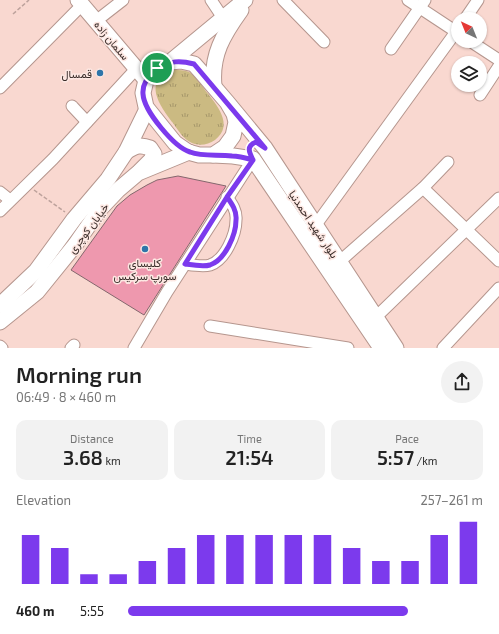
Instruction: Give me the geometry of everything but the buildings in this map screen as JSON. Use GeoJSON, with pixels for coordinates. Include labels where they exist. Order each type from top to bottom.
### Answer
{"type":"FeatureCollection","features":[{"type":"Feature","properties":{"kind":"main road"},"geometry":{"type":"LineString","coordinates":[[245,0],[170,62],[157,68],[146,80],[143,93],[148,109],[175,143],[188,152],[199,155],[233,156],[253,160]]}},
{"type":"Feature","properties":{"kind":"main road"},"geometry":{"type":"LineString","coordinates":[[214,86],[214,59],[220,44],[233,21],[249,0]]}},
{"type":"Feature","properties":{"kind":"main road","name":"سلمان زاده"},"geometry":{"type":"LineString","coordinates":[[80,3],[146,80]]}},
{"type":"Feature","properties":{"kind":"main road"},"geometry":{"type":"LineString","coordinates":[[170,62],[181,61],[194,64],[227,102],[234,114],[236,122],[233,136],[225,147],[213,155]]}},
{"type":"Feature","properties":{"kind":"main road","name":"بلوار شهید احمدنیا"},"geometry":{"type":"LineString","coordinates":[[227,102],[265,148],[396,348]]}},
{"type":"Feature","properties":{"kind":"main road","name":"خیابان کوچری"},"geometry":{"type":"LineString","coordinates":[[0,305],[36,271],[74,219],[108,179],[126,152],[148,109]]}},
{"type":"Feature","properties":{"kind":"main road"},"geometry":{"type":"LineString","coordinates":[[253,160],[249,152],[251,144],[256,142],[265,148]]}},
{"type":"Feature","properties":{"kind":"main road"},"geometry":{"type":"LineString","coordinates":[[126,152],[135,146],[143,146],[150,148],[154,154],[151,160],[138,173]]}},
{"type":"Feature","properties":{"kind":"main road","name":"خیابان کوچری"},"geometry":{"type":"LineString","coordinates":[[0,322],[37,292],[75,245],[100,209],[118,190],[138,173],[188,152]]}},
{"type":"Feature","properties":{"kind":"main road","name":"بلوار شهید احمدنیا"},"geometry":{"type":"LineString","coordinates":[[253,160],[381,348]]}},
{"type":"Feature","properties":{"kind":"street"},"geometry":{"type":"LineString","coordinates":[[96,21],[122,0]]}},
{"type":"Feature","properties":{"kind":"street"},"geometry":{"type":"LineString","coordinates":[[211,0],[223,18]]}},
{"type":"Feature","properties":{"kind":"street"},"geometry":{"type":"LineString","coordinates":[[283,0],[324,42]]}},
{"type":"Feature","properties":{"kind":"street"},"geometry":{"type":"LineString","coordinates":[[408,0],[423,4],[451,26]]}},
{"type":"Feature","properties":{"kind":"street"},"geometry":{"type":"LineString","coordinates":[[470,12],[478,0]]}},
{"type":"Feature","properties":{"kind":"street"},"geometry":{"type":"LineString","coordinates":[[0,88],[80,3]]}},
{"type":"Feature","properties":{"kind":"street"},"geometry":{"type":"LineString","coordinates":[[391,49],[423,4]]}},
{"type":"Feature","properties":{"kind":"street"},"geometry":{"type":"LineString","coordinates":[[315,226],[451,39]]}},
{"type":"Feature","properties":{"kind":"street"},"geometry":{"type":"LineString","coordinates":[[481,48],[499,60]]}},
{"type":"Feature","properties":{"kind":"street"},"geometry":{"type":"LineString","coordinates":[[480,95],[499,66]]}},
{"type":"Feature","properties":{"kind":"street"},"geometry":{"type":"LineString","coordinates":[[0,211],[53,159],[136,68]]}},
{"type":"Feature","properties":{"kind":"street"},"geometry":{"type":"LineString","coordinates":[[72,106],[87,122]]}},
{"type":"Feature","properties":{"kind":"street"},"geometry":{"type":"LineString","coordinates":[[134,348],[166,292],[227,197],[253,160]]}},
{"type":"Feature","properties":{"kind":"street"},"geometry":{"type":"LineString","coordinates":[[339,262],[423,188],[448,162]]}},
{"type":"Feature","properties":{"kind":"street"},"geometry":{"type":"LineString","coordinates":[[423,188],[499,262]]}},
{"type":"Feature","properties":{"kind":"street"},"geometry":{"type":"LineString","coordinates":[[0,192],[10,200]]}},
{"type":"Feature","properties":{"kind":"street"},"geometry":{"type":"LineString","coordinates":[[185,264],[210,265],[222,256],[233,236],[237,219],[234,208],[227,197]]}},
{"type":"Feature","properties":{"kind":"street"},"geometry":{"type":"LineString","coordinates":[[376,317],[467,231],[499,198]]}},
{"type":"Feature","properties":{"kind":"street"},"geometry":{"type":"LineString","coordinates":[[443,348],[499,288]]}},
{"type":"Feature","properties":{"kind":"street"},"geometry":{"type":"LineString","coordinates":[[210,326],[348,348]]}},
{"type":"Feature","properties":{"kind":"path"},"geometry":{"type":"LineString","coordinates":[[13,14],[30,0]]}},
{"type":"Feature","properties":{"kind":"path"},"geometry":{"type":"LineString","coordinates":[[26,184],[74,219]]}},
{"type":"Feature","properties":{"kind":"green space"},"geometry":{"type":"Polygon","coordinates":[[[174,70],[187,71],[194,76],[222,115],[224,121],[221,134],[212,142],[198,144],[192,143],[186,139],[163,109],[156,94],[156,87],[158,80],[164,74],[174,70]]]}},
{"type":"Feature","properties":{"kind":"place","name":"قمسال"},"geometry":{"type":"Point","coordinates":[100,73]}},
{"type":"Feature","properties":{"kind":"place","name":"کلیسای سورپ سرکیس"},"geometry":{"type":"Point","coordinates":[145,249]}},
{"type":"Feature","properties":{"kind":"route"},"geometry":{"type":"LineString","coordinates":[[157,68],[146,80],[143,93],[146,107],[175,143],[188,152],[199,155],[233,156],[253,160],[227,197],[185,264],[196,266],[210,265],[222,256],[233,236],[237,219],[234,208],[227,197],[253,160],[249,152],[249,147],[251,144],[256,142],[265,148],[194,64],[181,61],[170,62],[157,68]]}}]}
